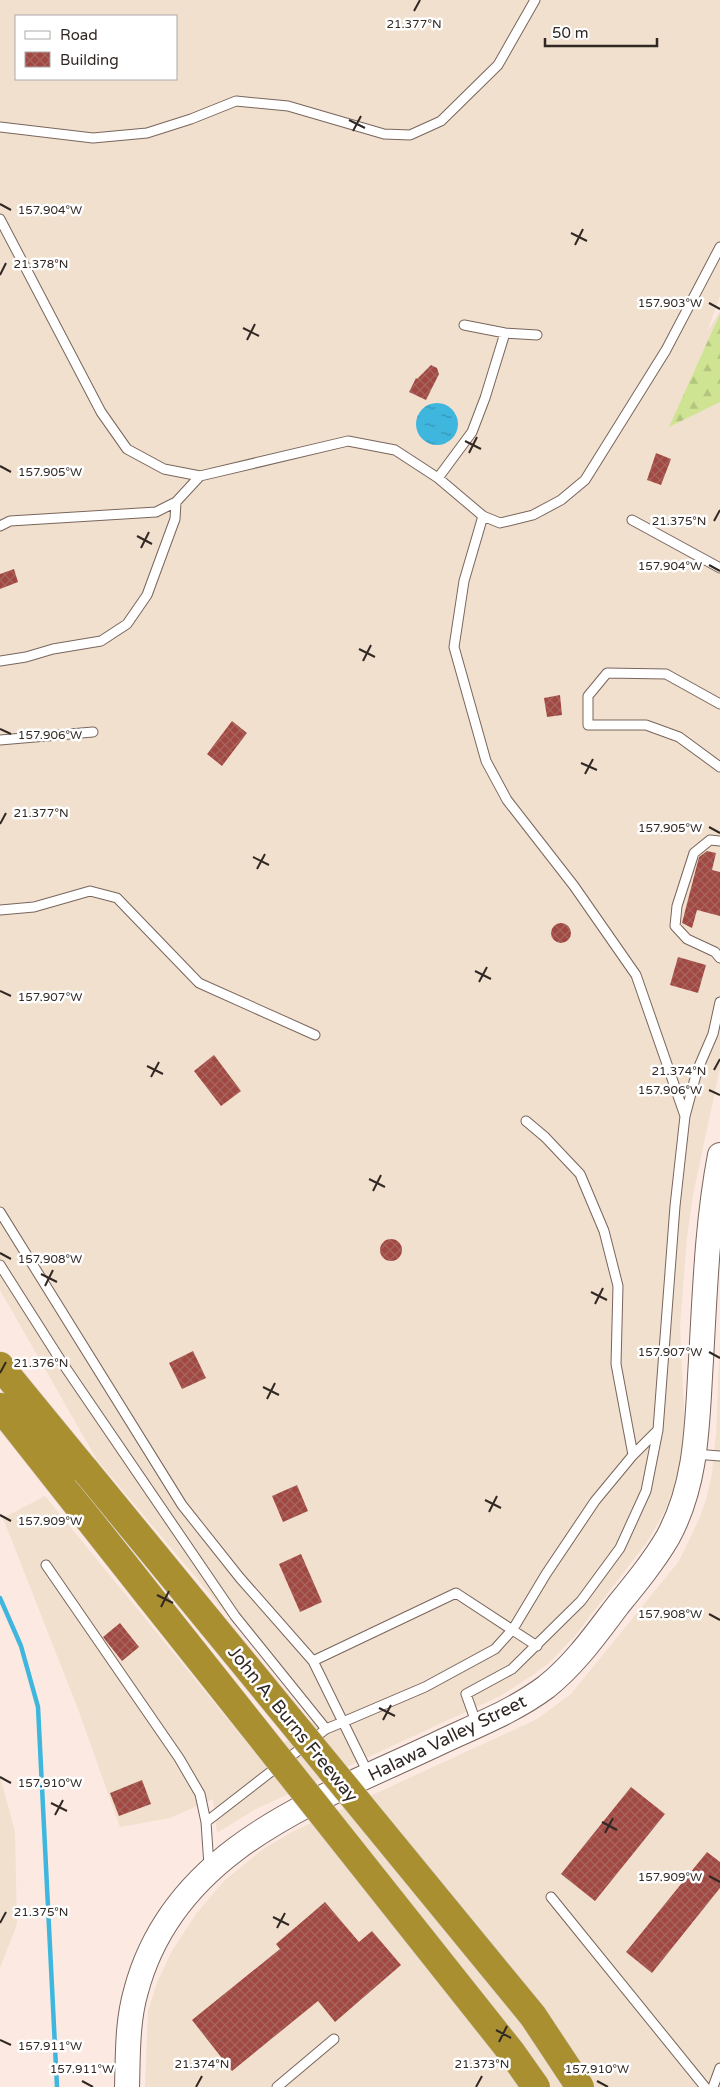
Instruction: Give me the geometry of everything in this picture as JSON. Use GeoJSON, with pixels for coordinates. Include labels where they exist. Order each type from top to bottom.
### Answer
{"type":"FeatureCollection","features":[{"type":"Feature","properties":{"kind":"highway","name":"John A. Burns Freeway"},"geometry":{"type":"LineString","coordinates":[[0,1366],[533,2016],[580,2087]]}},
{"type":"Feature","properties":{"kind":"highway","name":"John A. Burns Freeway"},"geometry":{"type":"LineString","coordinates":[[0,1407],[512,2053],[536,2087]]}},
{"type":"Feature","properties":{"kind":"street","name":"Halawa Valley Street"},"geometry":{"type":"LineString","coordinates":[[127,2087],[132,2009],[144,1967],[166,1923],[185,1897],[209,1872],[229,1853],[284,1816],[477,1726],[518,1704],[546,1686],[565,1670],[588,1644],[649,1566],[668,1536],[686,1498],[694,1454],[710,1214],[720,1155]]}},
{"type":"Feature","properties":{"kind":"lane"},"geometry":{"type":"LineString","coordinates":[[0,127],[93,138],[148,133],[191,119],[236,101],[288,106],[384,134],[410,135],[442,121],[498,65],[535,0]]}},
{"type":"Feature","properties":{"kind":"lane"},"geometry":{"type":"LineString","coordinates":[[0,219],[101,412],[127,449],[164,469],[200,476],[348,441],[395,450],[438,478],[483,516],[500,523],[532,515],[561,500],[584,480],[613,438],[666,350],[720,247]]}},
{"type":"Feature","properties":{"kind":"lane"},"geometry":{"type":"LineString","coordinates":[[464,325],[505,333],[537,335]]}},
{"type":"Feature","properties":{"kind":"lane"},"geometry":{"type":"LineString","coordinates":[[438,478],[472,432],[485,398],[505,333]]}},
{"type":"Feature","properties":{"kind":"lane"},"geometry":{"type":"LineString","coordinates":[[0,526],[10,521],[156,512],[176,502],[200,476]]}},
{"type":"Feature","properties":{"kind":"lane"},"geometry":{"type":"LineString","coordinates":[[0,661],[26,658],[53,649],[101,641],[127,624],[147,595],[175,519],[176,502]]}},
{"type":"Feature","properties":{"kind":"lane"},"geometry":{"type":"LineString","coordinates":[[483,516],[464,581],[454,647],[486,762],[507,800],[574,886],[636,975],[685,1116]]}},
{"type":"Feature","properties":{"kind":"lane"},"geometry":{"type":"LineString","coordinates":[[632,520],[720,568]]}},
{"type":"Feature","properties":{"kind":"lane"},"geometry":{"type":"LineString","coordinates":[[720,704],[666,674],[607,673],[588,696],[588,725],[646,725],[679,737],[720,767]]}},
{"type":"Feature","properties":{"kind":"lane"},"geometry":{"type":"LineString","coordinates":[[0,740],[93,732]]}},
{"type":"Feature","properties":{"kind":"lane"},"geometry":{"type":"LineString","coordinates":[[720,841],[710,840],[694,853],[677,906],[675,926],[687,939],[715,952],[720,958]]}},
{"type":"Feature","properties":{"kind":"lane"},"geometry":{"type":"LineString","coordinates":[[0,910],[34,907],[90,891],[117,898],[199,983],[315,1035]]}},
{"type":"Feature","properties":{"kind":"lane"},"geometry":{"type":"LineString","coordinates":[[477,1726],[466,1694],[512,1669],[581,1601],[620,1548],[646,1491],[658,1430],[675,1206],[685,1116],[697,1071],[712,1034],[720,1002]]}},
{"type":"Feature","properties":{"kind":"lane"},"geometry":{"type":"LineString","coordinates":[[526,1121],[545,1137],[580,1174],[604,1231],[618,1286],[616,1364],[633,1455]]}},
{"type":"Feature","properties":{"kind":"lane"},"geometry":{"type":"LineString","coordinates":[[0,1212],[182,1505],[240,1578],[313,1662],[370,1776]]}},
{"type":"Feature","properties":{"kind":"lane"},"geometry":{"type":"LineString","coordinates":[[0,1264],[78,1385],[234,1616],[326,1729]]}},
{"type":"Feature","properties":{"kind":"lane"},"geometry":{"type":"LineString","coordinates":[[206,1822],[326,1729],[425,1687],[495,1649],[513,1629],[546,1574],[595,1501],[633,1455],[658,1430]]}},
{"type":"Feature","properties":{"kind":"lane"},"geometry":{"type":"LineString","coordinates":[[694,1454],[720,1456]]}},
{"type":"Feature","properties":{"kind":"lane"},"geometry":{"type":"LineString","coordinates":[[46,1566],[180,1758],[200,1794],[206,1822],[209,1872]]}},
{"type":"Feature","properties":{"kind":"lane"},"geometry":{"type":"LineString","coordinates":[[313,1662],[456,1592],[537,1646]]}},
{"type":"Feature","properties":{"kind":"lane"},"geometry":{"type":"LineString","coordinates":[[551,1897],[705,2087]]}},
{"type":"Feature","properties":{"kind":"lane"},"geometry":{"type":"LineString","coordinates":[[277,2087],[334,2040]]}},
{"type":"Feature","properties":{"kind":"lane"},"geometry":{"type":"LineString","coordinates":[[713,2087],[720,2068]]}},
{"type":"Feature","properties":{"kind":"shaded area"},"geometry":{"type":"Polygon","coordinates":[[[0,0],[720,0],[720,296],[707,332],[720,311],[720,1068],[693,1195],[687,1237],[680,1326],[685,1429],[679,1473],[666,1509],[647,1542],[574,1637],[549,1663],[500,1696],[254,1810],[217,1833],[213,1799],[170,1818],[120,1827],[78,1709],[3,1518],[45,1496],[261,1760],[315,1719],[97,1460],[0,1290],[0,0]]]}},
{"type":"Feature","properties":{"kind":"shaded area"},"geometry":{"type":"Polygon","coordinates":[[[720,1340],[720,2087],[145,2087],[148,2011],[158,1980],[172,1951],[196,1914],[223,1882],[263,1849],[292,1832],[537,1719],[571,1694],[679,1561],[700,1517],[712,1473],[716,1433],[720,1340]]]}},
{"type":"Feature","properties":{"kind":"shaded area"},"geometry":{"type":"Polygon","coordinates":[[[0,1776],[15,1832],[17,1924],[0,1968],[0,1776]]]}},
{"type":"Feature","properties":{"kind":"green space"},"geometry":{"type":"Polygon","coordinates":[[[720,314],[720,402],[669,427],[720,314]]]}},
{"type":"Feature","properties":{"kind":"water"},"geometry":{"type":"Polygon","coordinates":[[[441,403],[449,406],[455,412],[458,424],[455,436],[449,442],[433,445],[425,442],[419,436],[416,420],[419,412],[425,406],[441,403]]]}},
{"type":"Feature","properties":{"kind":"building"},"geometry":{"type":"Polygon","coordinates":[[[431,365],[437,368],[439,374],[426,400],[409,392],[416,378],[431,365]]]}},
{"type":"Feature","properties":{"kind":"building"},"geometry":{"type":"Polygon","coordinates":[[[656,453],[671,459],[661,485],[647,480],[656,453]]]}},
{"type":"Feature","properties":{"kind":"building"},"geometry":{"type":"Polygon","coordinates":[[[14,569],[18,582],[0,589],[0,574],[14,569]]]}},
{"type":"Feature","properties":{"kind":"building"},"geometry":{"type":"Polygon","coordinates":[[[560,695],[562,715],[547,717],[544,698],[560,695]]]}},
{"type":"Feature","properties":{"kind":"building"},"geometry":{"type":"Polygon","coordinates":[[[232,721],[247,733],[222,766],[207,754],[232,721]]]}},
{"type":"Feature","properties":{"kind":"building"},"geometry":{"type":"Polygon","coordinates":[[[707,851],[716,853],[712,870],[720,872],[720,916],[697,910],[692,928],[682,923],[699,857],[707,851]]]}},
{"type":"Feature","properties":{"kind":"building"},"geometry":{"type":"Polygon","coordinates":[[[557,923],[565,923],[571,929],[571,937],[565,943],[557,943],[551,937],[551,929],[557,923]]]}},
{"type":"Feature","properties":{"kind":"building"},"geometry":{"type":"Polygon","coordinates":[[[678,957],[706,965],[698,993],[670,985],[678,957]]]}},
{"type":"Feature","properties":{"kind":"building"},"geometry":{"type":"Polygon","coordinates":[[[214,1055],[241,1091],[221,1106],[194,1071],[214,1055]]]}},
{"type":"Feature","properties":{"kind":"building"},"geometry":{"type":"Polygon","coordinates":[[[391,1239],[399,1242],[402,1250],[399,1258],[391,1261],[383,1258],[380,1250],[383,1242],[391,1239]]]}},
{"type":"Feature","properties":{"kind":"building"},"geometry":{"type":"Polygon","coordinates":[[[193,1351],[206,1378],[182,1389],[169,1363],[193,1351]]]}},
{"type":"Feature","properties":{"kind":"building"},"geometry":{"type":"Polygon","coordinates":[[[297,1485],[308,1511],[283,1522],[272,1496],[297,1485]]]}},
{"type":"Feature","properties":{"kind":"building"},"geometry":{"type":"Polygon","coordinates":[[[301,1554],[322,1602],[300,1612],[279,1564],[301,1554]]]}},
{"type":"Feature","properties":{"kind":"building"},"geometry":{"type":"Polygon","coordinates":[[[120,1623],[139,1647],[122,1661],[103,1637],[120,1623]]]}},
{"type":"Feature","properties":{"kind":"building"},"geometry":{"type":"Polygon","coordinates":[[[142,1780],[151,1804],[119,1816],[110,1793],[142,1780]]]}},
{"type":"Feature","properties":{"kind":"building"},"geometry":{"type":"Polygon","coordinates":[[[631,1787],[665,1814],[595,1901],[561,1874],[631,1787]]]}},
{"type":"Feature","properties":{"kind":"building"},"geometry":{"type":"Polygon","coordinates":[[[707,1852],[720,1862],[720,1888],[652,1973],[626,1952],[707,1852]]]}},
{"type":"Feature","properties":{"kind":"building"},"geometry":{"type":"Polygon","coordinates":[[[325,1902],[359,1942],[372,1931],[401,1965],[335,2022],[318,2001],[232,2071],[192,2020],[280,1949],[276,1944],[325,1902]]]}},
{"type":"Feature","properties":{"kind":"waterway"},"geometry":{"type":"LineString","coordinates":[[0,1598],[21,1646],[38,1707],[57,2087]]}}]}
